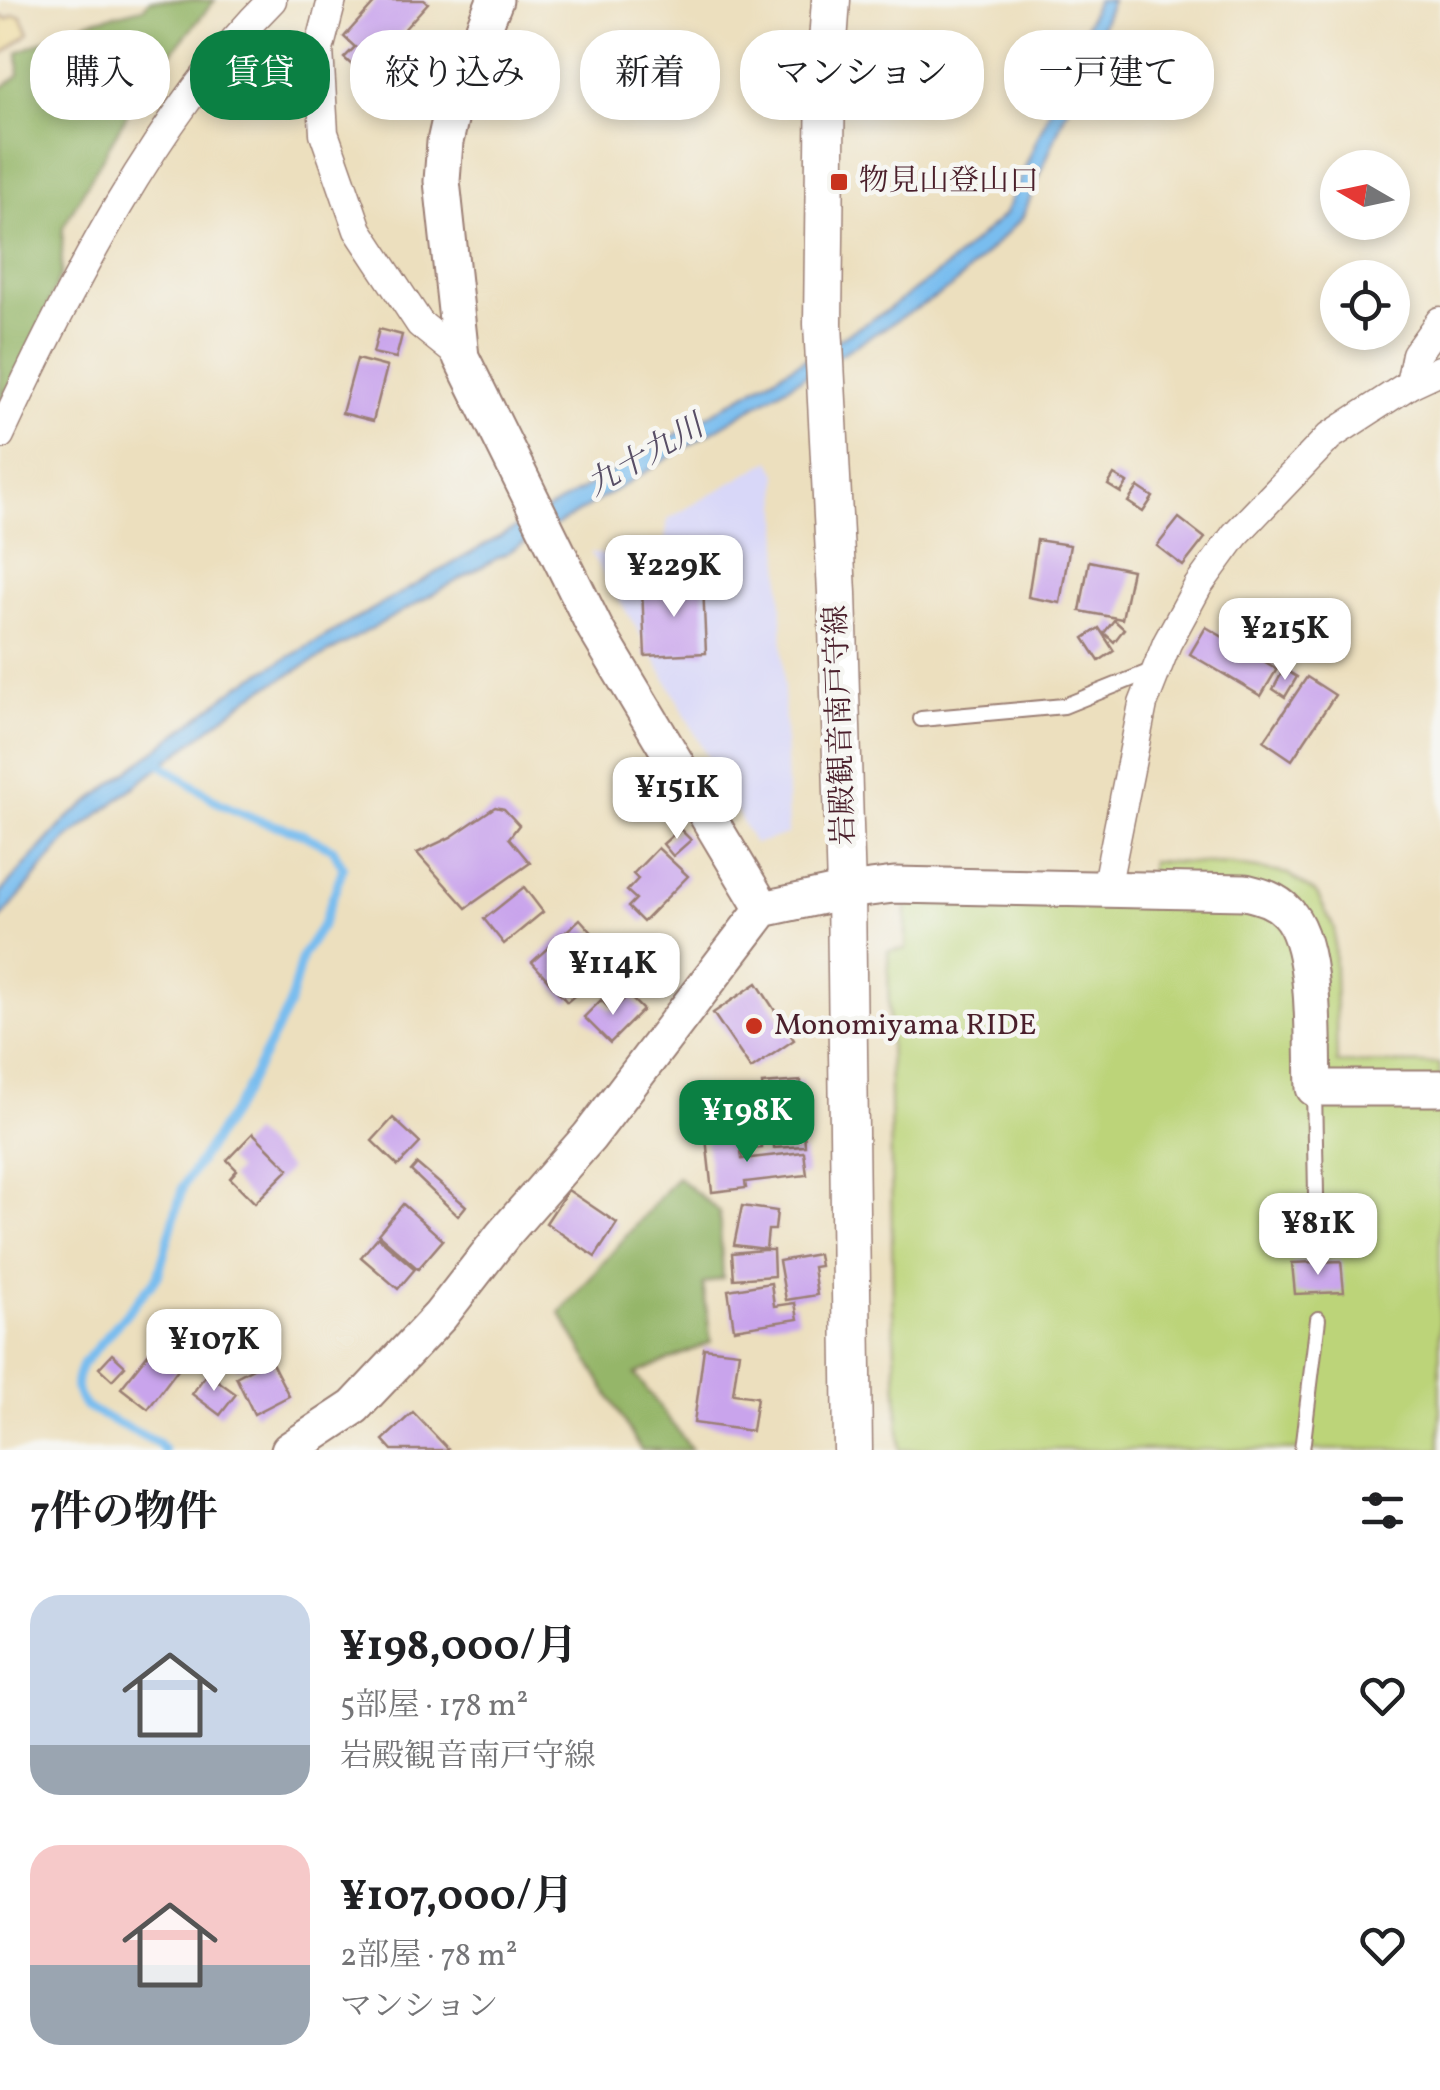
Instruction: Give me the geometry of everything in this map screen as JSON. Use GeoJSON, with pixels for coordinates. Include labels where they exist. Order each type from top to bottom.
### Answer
{"type":"FeatureCollection","features":[{"type":"Feature","properties":{"kind":"main road","name":"岩殿観音南戸守線"},"geometry":{"type":"LineString","coordinates":[[831,0],[826,70],[823,324],[837,593],[846,891],[854,1450]]}},
{"type":"Feature","properties":{"kind":"street"},"geometry":{"type":"LineString","coordinates":[[0,435],[46,336],[151,154],[202,81],[272,0]]}},
{"type":"Feature","properties":{"kind":"street"},"geometry":{"type":"LineString","coordinates":[[332,0],[319,50],[324,133],[358,230],[420,324],[462,357]]}},
{"type":"Feature","properties":{"kind":"street"},"geometry":{"type":"LineString","coordinates":[[495,0],[454,102],[445,142],[442,181],[462,357],[596,628],[763,909]]}},
{"type":"Feature","properties":{"kind":"street"},"geometry":{"type":"LineString","coordinates":[[1410,384],[1416,354],[1440,321]]}},
{"type":"Feature","properties":{"kind":"street"},"geometry":{"type":"LineString","coordinates":[[1106,889],[1143,704],[1156,669],[1198,586],[1235,534],[1330,436],[1410,384],[1440,370]]}},
{"type":"Feature","properties":{"kind":"street"},"geometry":{"type":"LineString","coordinates":[[288,1450],[354,1407],[440,1316],[503,1235],[590,1137],[763,909],[894,885],[1245,892],[1270,898],[1290,914],[1305,948],[1314,1088],[1440,1088]]}},
{"type":"Feature","properties":{"kind":"lane"},"geometry":{"type":"LineString","coordinates":[[921,718],[1064,706],[1156,669]]}},
{"type":"Feature","properties":{"kind":"lane"},"geometry":{"type":"LineString","coordinates":[[1314,1088],[1317,1248]]}},
{"type":"Feature","properties":{"kind":"lane"},"geometry":{"type":"LineString","coordinates":[[1302,1450],[1318,1319]]}},
{"type":"Feature","properties":{"kind":"shaded area"},"geometry":{"type":"Polygon","coordinates":[[[771,460],[778,474],[788,834],[754,844],[657,662],[590,552],[661,568],[668,519],[771,460]]]}},
{"type":"Feature","properties":{"kind":"green space"},"geometry":{"type":"Polygon","coordinates":[[[150,0],[215,0],[170,55],[170,30],[69,30],[90,21],[143,8],[150,0]]]}},
{"type":"Feature","properties":{"kind":"green space"},"geometry":{"type":"Polygon","coordinates":[[[30,47],[30,120],[124,120],[63,227],[61,273],[35,342],[0,402],[0,89],[19,75],[18,52],[30,47]]]}},
{"type":"Feature","properties":{"kind":"green space"},"geometry":{"type":"Polygon","coordinates":[[[1151,861],[1232,865],[1288,874],[1317,894],[1334,928],[1337,1063],[1440,1064],[1440,1450],[900,1450],[893,1313],[888,951],[906,949],[906,900],[1148,898],[1151,861]]]}},
{"type":"Feature","properties":{"kind":"green space"},"geometry":{"type":"Polygon","coordinates":[[[677,1177],[719,1211],[723,1278],[703,1284],[711,1342],[635,1374],[692,1450],[641,1450],[560,1313],[677,1177]]]}},
{"type":"Feature","properties":{"kind":"sand"},"geometry":{"type":"Polygon","coordinates":[[[0,16],[7,19],[21,16],[29,33],[0,56],[0,16]]]}},
{"type":"Feature","properties":{"kind":"water"},"geometry":{"type":"Polygon","coordinates":[[[1097,0],[1112,0],[1100,30],[1084,30],[1097,0]]]}},
{"type":"Feature","properties":{"kind":"water","name":"九十九川"},"geometry":{"type":"Polygon","coordinates":[[[1045,120],[1062,120],[1022,218],[952,287],[569,518],[251,696],[66,840],[0,920],[0,893],[68,818],[240,685],[883,313],[945,268],[1005,214],[1045,120]]]}},
{"type":"Feature","properties":{"kind":"building"},"geometry":{"type":"Polygon","coordinates":[[[377,0],[428,3],[404,30],[350,30],[377,0]]]}},
{"type":"Feature","properties":{"kind":"building"},"geometry":{"type":"Polygon","coordinates":[[[379,329],[402,335],[396,358],[373,353],[379,329]]]}},
{"type":"Feature","properties":{"kind":"building"},"geometry":{"type":"Polygon","coordinates":[[[357,359],[387,367],[373,421],[342,413],[357,359]]]}},
{"type":"Feature","properties":{"kind":"building"},"geometry":{"type":"Polygon","coordinates":[[[1114,475],[1127,483],[1121,493],[1108,485],[1114,475]]]}},
{"type":"Feature","properties":{"kind":"building"},"geometry":{"type":"Polygon","coordinates":[[[1138,487],[1153,497],[1143,512],[1128,502],[1138,487]]]}},
{"type":"Feature","properties":{"kind":"building"},"geometry":{"type":"Polygon","coordinates":[[[1179,518],[1205,538],[1183,566],[1157,546],[1179,518]]]}},
{"type":"Feature","properties":{"kind":"building"},"geometry":{"type":"Polygon","coordinates":[[[1037,540],[1070,545],[1060,603],[1028,597],[1037,540]]]}},
{"type":"Feature","properties":{"kind":"building"},"geometry":{"type":"Polygon","coordinates":[[[1089,561],[1132,570],[1122,619],[1080,611],[1089,561]]]}},
{"type":"Feature","properties":{"kind":"building"},"geometry":{"type":"Polygon","coordinates":[[[703,585],[706,653],[645,656],[642,588],[703,585]]]}},
{"type":"Feature","properties":{"kind":"building"},"geometry":{"type":"Polygon","coordinates":[[[1114,620],[1124,629],[1114,642],[1104,633],[1114,620]]]}},
{"type":"Feature","properties":{"kind":"building"},"geometry":{"type":"Polygon","coordinates":[[[1206,627],[1277,669],[1261,696],[1190,654],[1206,627]]]}},
{"type":"Feature","properties":{"kind":"building"},"geometry":{"type":"Polygon","coordinates":[[[1099,628],[1114,651],[1099,661],[1084,638],[1099,628]]]}},
{"type":"Feature","properties":{"kind":"building"},"geometry":{"type":"Polygon","coordinates":[[[1284,669],[1297,677],[1285,697],[1273,689],[1284,669]]]}},
{"type":"Feature","properties":{"kind":"building"},"geometry":{"type":"Polygon","coordinates":[[[1307,677],[1335,695],[1292,760],[1264,741],[1307,677]]]}},
{"type":"Feature","properties":{"kind":"building"},"geometry":{"type":"Polygon","coordinates":[[[495,807],[504,809],[519,825],[509,838],[530,863],[466,908],[417,853],[451,837],[495,807]]]}},
{"type":"Feature","properties":{"kind":"building"},"geometry":{"type":"Polygon","coordinates":[[[680,829],[691,840],[673,856],[663,844],[680,829]]]}},
{"type":"Feature","properties":{"kind":"building"},"geometry":{"type":"Polygon","coordinates":[[[658,848],[688,876],[643,922],[628,907],[636,899],[627,891],[638,879],[633,874],[658,848]]]}},
{"type":"Feature","properties":{"kind":"building"},"geometry":{"type":"Polygon","coordinates":[[[524,887],[543,912],[504,944],[484,919],[524,887]]]}},
{"type":"Feature","properties":{"kind":"building"},"geometry":{"type":"Polygon","coordinates":[[[580,919],[612,955],[593,972],[595,978],[567,1002],[532,962],[580,919]]]}},
{"type":"Feature","properties":{"kind":"building","name":"Monomiyama RIDE"},"geometry":{"type":"Polygon","coordinates":[[[757,983],[794,1040],[751,1069],[713,1013],[757,983]]]}},
{"type":"Feature","properties":{"kind":"building"},"geometry":{"type":"Polygon","coordinates":[[[628,995],[643,1010],[610,1043],[584,1017],[601,1000],[612,1011],[628,995]]]}},
{"type":"Feature","properties":{"kind":"building"},"geometry":{"type":"Polygon","coordinates":[[[801,1081],[805,1146],[774,1148],[771,1097],[763,1097],[762,1084],[801,1081]]]}},
{"type":"Feature","properties":{"kind":"building"},"geometry":{"type":"Polygon","coordinates":[[[757,1096],[762,1148],[749,1149],[747,1125],[730,1127],[728,1099],[757,1096]]]}},
{"type":"Feature","properties":{"kind":"building"},"geometry":{"type":"Polygon","coordinates":[[[393,1118],[420,1143],[398,1166],[372,1141],[393,1118]]]}},
{"type":"Feature","properties":{"kind":"building"},"geometry":{"type":"Polygon","coordinates":[[[253,1133],[289,1169],[255,1203],[230,1178],[237,1170],[227,1160],[253,1133]]]}},
{"type":"Feature","properties":{"kind":"building"},"geometry":{"type":"Polygon","coordinates":[[[739,1134],[742,1159],[804,1152],[807,1175],[745,1182],[746,1188],[712,1192],[706,1138],[739,1134]]]}},
{"type":"Feature","properties":{"kind":"building"},"geometry":{"type":"Polygon","coordinates":[[[417,1164],[466,1206],[458,1216],[411,1171],[417,1164]]]}},
{"type":"Feature","properties":{"kind":"building"},"geometry":{"type":"Polygon","coordinates":[[[568,1190],[617,1223],[595,1257],[546,1223],[568,1190]]]}},
{"type":"Feature","properties":{"kind":"building"},"geometry":{"type":"Polygon","coordinates":[[[403,1204],[443,1240],[418,1269],[378,1234],[403,1204]]]}},
{"type":"Feature","properties":{"kind":"building"},"geometry":{"type":"Polygon","coordinates":[[[742,1206],[777,1211],[775,1230],[768,1230],[766,1249],[734,1245],[742,1206]]]}},
{"type":"Feature","properties":{"kind":"building"},"geometry":{"type":"Polygon","coordinates":[[[378,1237],[415,1269],[398,1289],[361,1257],[378,1237]]]}},
{"type":"Feature","properties":{"kind":"building"},"geometry":{"type":"Polygon","coordinates":[[[773,1250],[774,1276],[734,1279],[732,1253],[773,1250]]]}},
{"type":"Feature","properties":{"kind":"building"},"geometry":{"type":"Polygon","coordinates":[[[818,1254],[820,1266],[813,1267],[817,1295],[786,1300],[779,1261],[818,1254]]]}},
{"type":"Feature","properties":{"kind":"building"},"geometry":{"type":"Polygon","coordinates":[[[1341,1261],[1344,1292],[1295,1294],[1292,1263],[1341,1261]]]}},
{"type":"Feature","properties":{"kind":"building"},"geometry":{"type":"Polygon","coordinates":[[[771,1283],[774,1306],[795,1303],[798,1319],[734,1329],[728,1290],[771,1283]]]}},
{"type":"Feature","properties":{"kind":"building"},"geometry":{"type":"Polygon","coordinates":[[[704,1348],[739,1352],[733,1394],[757,1397],[752,1431],[694,1423],[704,1348]]]}},
{"type":"Feature","properties":{"kind":"building"},"geometry":{"type":"Polygon","coordinates":[[[152,1349],[178,1369],[148,1409],[121,1388],[152,1349]]]}},
{"type":"Feature","properties":{"kind":"building"},"geometry":{"type":"Polygon","coordinates":[[[250,1350],[255,1362],[237,1368],[232,1357],[250,1350]]]}},
{"type":"Feature","properties":{"kind":"building"},"geometry":{"type":"Polygon","coordinates":[[[112,1354],[125,1366],[112,1380],[99,1368],[112,1354]]]}},
{"type":"Feature","properties":{"kind":"building"},"geometry":{"type":"Polygon","coordinates":[[[270,1359],[289,1396],[254,1414],[236,1377],[270,1359]]]}},
{"type":"Feature","properties":{"kind":"building"},"geometry":{"type":"Polygon","coordinates":[[[207,1373],[236,1394],[220,1415],[192,1394],[207,1373]]]}},
{"type":"Feature","properties":{"kind":"building"},"geometry":{"type":"Polygon","coordinates":[[[413,1412],[449,1450],[392,1450],[383,1440],[413,1412]]]}},
{"type":"Feature","properties":{"kind":"waterway"},"geometry":{"type":"LineString","coordinates":[[155,760],[221,804],[333,849],[343,868],[323,924],[302,956],[289,1006],[243,1095],[183,1186],[158,1276],[82,1365],[78,1377],[78,1393],[87,1408],[158,1443],[164,1450]]}},
{"type":"Feature","properties":{"kind":"place","name":"物見山登山口"},"geometry":{"type":"Point","coordinates":[839,182]}},
{"type":"Feature","properties":{"kind":"place","name":"Monomiyama RIDE"},"geometry":{"type":"Point","coordinates":[754,1026]}}]}
